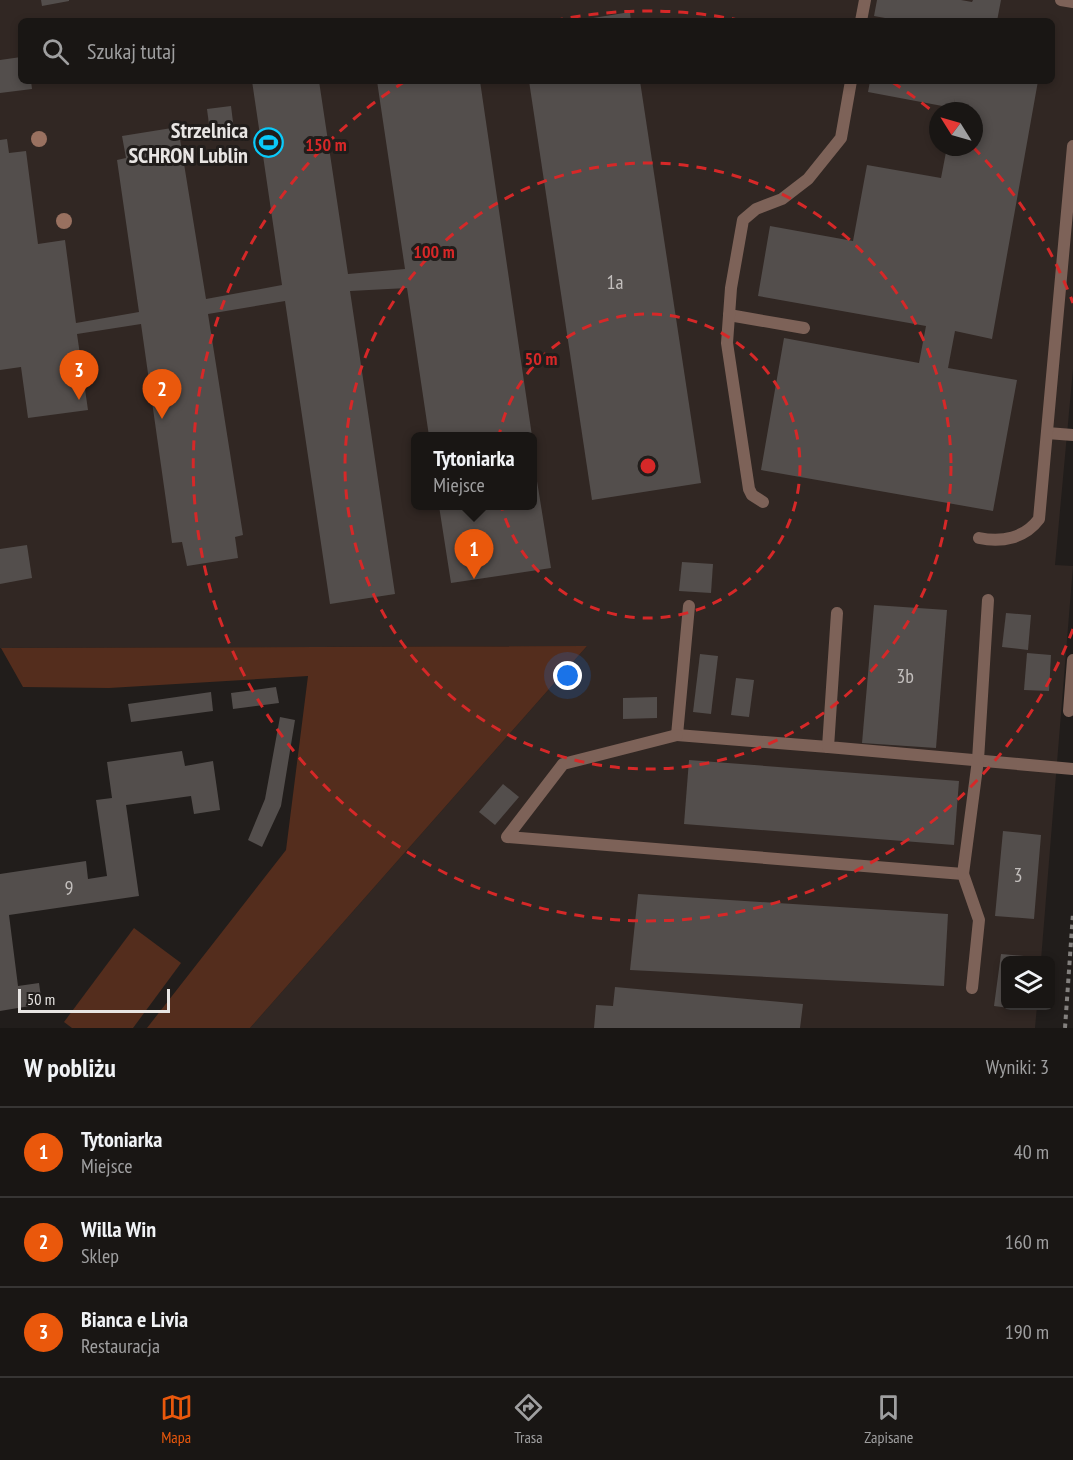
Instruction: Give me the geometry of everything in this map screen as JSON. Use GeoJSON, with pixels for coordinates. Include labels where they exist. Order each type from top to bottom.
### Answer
{"type":"FeatureCollection","features":[{"type":"Feature","properties":{"kind":"lane"},"geometry":{"type":"LineString","coordinates":[[862,18],[865,0]]}},
{"type":"Feature","properties":{"kind":"lane"},"geometry":{"type":"LineString","coordinates":[[1061,0],[1073,2]]}},
{"type":"Feature","properties":{"kind":"lane"},"geometry":{"type":"LineString","coordinates":[[763,502],[752,495],[749,489],[727,343],[731,288],[743,220],[756,209],[782,199],[808,179],[841,138],[850,84]]}},
{"type":"Feature","properties":{"kind":"lane"},"geometry":{"type":"LineString","coordinates":[[979,538],[998,540],[1010,538],[1024,533],[1039,519],[1073,146]]}},
{"type":"Feature","properties":{"kind":"lane"},"geometry":{"type":"LineString","coordinates":[[729,315],[804,328]]}},
{"type":"Feature","properties":{"kind":"lane"},"geometry":{"type":"LineString","coordinates":[[1047,433],[1073,435]]}},
{"type":"Feature","properties":{"kind":"lane"},"geometry":{"type":"LineString","coordinates":[[972,988],[979,920],[963,874],[978,760],[988,600]]}},
{"type":"Feature","properties":{"kind":"lane"},"geometry":{"type":"LineString","coordinates":[[677,735],[689,606]]}},
{"type":"Feature","properties":{"kind":"lane"},"geometry":{"type":"LineString","coordinates":[[828,747],[837,613]]}},
{"type":"Feature","properties":{"kind":"lane"},"geometry":{"type":"LineString","coordinates":[[1069,711],[1073,660]]}},
{"type":"Feature","properties":{"kind":"lane"},"geometry":{"type":"LineString","coordinates":[[963,874],[507,837],[563,764],[677,735],[1073,769]]}},
{"type":"Feature","properties":{"kind":"path"},"geometry":{"type":"LineString","coordinates":[[1065,1028],[1073,913]]}},
{"type":"Feature","properties":{"kind":"shaded area"},"geometry":{"type":"Polygon","coordinates":[[[0,0],[1073,0],[1073,369],[1055,565],[1073,566],[1041,956],[1001,956],[1001,1010],[1037,1010],[1035,1028],[250,1028],[587,646],[0,648],[0,0]]]}},
{"type":"Feature","properties":{"kind":"shaded area"},"geometry":{"type":"Polygon","coordinates":[[[587,646],[250,1028],[147,1028],[286,850],[308,676],[109,688],[23,687],[1,648],[587,646]]]}},
{"type":"Feature","properties":{"kind":"shaded area"},"geometry":{"type":"Polygon","coordinates":[[[134,928],[181,963],[133,1028],[72,1028],[64,1022],[134,928]]]}},
{"type":"Feature","properties":{"kind":"building"},"geometry":{"type":"Polygon","coordinates":[[[41,0],[69,0],[69,1],[42,6],[41,0]]]}},
{"type":"Feature","properties":{"kind":"building"},"geometry":{"type":"Polygon","coordinates":[[[877,0],[972,2],[973,0],[1001,0],[998,18],[885,18],[874,16],[877,0]]]}},
{"type":"Feature","properties":{"kind":"building"},"geometry":{"type":"Polygon","coordinates":[[[630,12],[631,18],[593,18],[630,12]]]}},
{"type":"Feature","properties":{"kind":"building"},"geometry":{"type":"Polygon","coordinates":[[[18,57],[18,84],[31,84],[32,89],[0,93],[0,60],[18,57]]]}},
{"type":"Feature","properties":{"kind":"building"},"geometry":{"type":"Polygon","coordinates":[[[252,84],[319,84],[348,274],[405,269],[377,84],[480,84],[531,432],[428,432],[407,288],[350,291],[395,594],[330,604],[285,301],[208,314],[243,535],[235,537],[238,558],[187,566],[182,542],[172,543],[141,324],[77,334],[88,410],[28,418],[21,367],[0,370],[0,140],[7,139],[9,153],[26,151],[38,244],[65,240],[76,323],[139,312],[117,160],[126,158],[122,136],[178,127],[206,299],[282,285],[252,84]]]}},
{"type":"Feature","properties":{"kind":"building"},"geometry":{"type":"Polygon","coordinates":[[[529,84],[640,84],[701,483],[592,500],[529,84]]]}},
{"type":"Feature","properties":{"kind":"building"},"geometry":{"type":"Polygon","coordinates":[[[869,84],[1037,84],[992,339],[955,331],[948,368],[1017,380],[993,511],[761,470],[784,338],[919,363],[926,326],[758,296],[770,226],[853,241],[867,165],[941,178],[945,156],[983,156],[983,102],[954,102],[955,99],[954,102],[929,103],[868,92],[869,84]]]}},
{"type":"Feature","properties":{"kind":"building"},"geometry":{"type":"Polygon","coordinates":[[[231,106],[235,138],[211,140],[207,109],[231,106]]]}},
{"type":"Feature","properties":{"kind":"building"},"geometry":{"type":"Polygon","coordinates":[[[537,481],[551,568],[451,583],[440,510],[537,510],[537,481]]]}},
{"type":"Feature","properties":{"kind":"building"},"geometry":{"type":"Polygon","coordinates":[[[27,545],[32,578],[0,584],[0,549],[27,545]]]}},
{"type":"Feature","properties":{"kind":"building"},"geometry":{"type":"Polygon","coordinates":[[[682,562],[713,564],[711,593],[679,591],[682,562]]]}},
{"type":"Feature","properties":{"kind":"building"},"geometry":{"type":"Polygon","coordinates":[[[874,605],[947,610],[936,748],[862,743],[874,605]]]}},
{"type":"Feature","properties":{"kind":"building"},"geometry":{"type":"Polygon","coordinates":[[[1006,613],[1031,615],[1028,650],[1002,647],[1006,613]]]}},
{"type":"Feature","properties":{"kind":"building"},"geometry":{"type":"Polygon","coordinates":[[[1027,653],[1051,655],[1049,691],[1024,690],[1027,653]]]}},
{"type":"Feature","properties":{"kind":"building"},"geometry":{"type":"Polygon","coordinates":[[[700,654],[718,656],[711,714],[693,712],[700,654]]]}},
{"type":"Feature","properties":{"kind":"building"},"geometry":{"type":"Polygon","coordinates":[[[736,678],[754,680],[749,717],[731,715],[736,678]]]}},
{"type":"Feature","properties":{"kind":"building"},"geometry":{"type":"Polygon","coordinates":[[[276,687],[279,703],[233,709],[231,693],[276,687]]]}},
{"type":"Feature","properties":{"kind":"building"},"geometry":{"type":"Polygon","coordinates":[[[211,692],[213,711],[131,722],[128,704],[211,692]]]}},
{"type":"Feature","properties":{"kind":"building"},"geometry":{"type":"Polygon","coordinates":[[[657,697],[657,718],[623,719],[623,698],[657,697]]]}},
{"type":"Feature","properties":{"kind":"building"},"geometry":{"type":"Polygon","coordinates":[[[280,717],[295,720],[281,806],[262,847],[248,840],[265,799],[280,717]]]}},
{"type":"Feature","properties":{"kind":"building"},"geometry":{"type":"Polygon","coordinates":[[[182,751],[185,766],[213,761],[220,810],[194,814],[191,796],[126,805],[139,896],[9,915],[18,986],[39,983],[42,1004],[0,1011],[0,874],[86,861],[88,879],[107,876],[96,800],[112,798],[107,762],[182,751]]]}},
{"type":"Feature","properties":{"kind":"building"},"geometry":{"type":"Polygon","coordinates":[[[689,760],[959,781],[954,845],[684,824],[689,760]]]}},
{"type":"Feature","properties":{"kind":"building"},"geometry":{"type":"Polygon","coordinates":[[[503,784],[519,797],[495,825],[479,812],[503,784]]]}},
{"type":"Feature","properties":{"kind":"building"},"geometry":{"type":"Polygon","coordinates":[[[1003,831],[1041,835],[1034,919],[995,916],[1003,831]]]}},
{"type":"Feature","properties":{"kind":"building"},"geometry":{"type":"Polygon","coordinates":[[[638,894],[948,914],[944,986],[630,970],[638,894]]]}},
{"type":"Feature","properties":{"kind":"building"},"geometry":{"type":"Polygon","coordinates":[[[1001,954],[1024,956],[1001,956],[1001,1007],[994,1006],[1001,954]]]}},
{"type":"Feature","properties":{"kind":"building"},"geometry":{"type":"Polygon","coordinates":[[[615,987],[803,1004],[800,1028],[594,1028],[596,1005],[613,1006],[615,987]]]}},
{"type":"Feature","properties":{"kind":"place","name":"Strzelnica SCHRON Lublin"},"geometry":{"type":"Point","coordinates":[269,143]}},
{"type":"Feature","properties":{"kind":"place","name":"Bianca e Livia"},"geometry":{"type":"Point","coordinates":[79,400]}},
{"type":"Feature","properties":{"kind":"place","name":"Willa Win"},"geometry":{"type":"Point","coordinates":[162,419]}},
{"type":"Feature","properties":{"kind":"place","name":"Tytoniarka"},"geometry":{"type":"Point","coordinates":[474,579]}}]}
